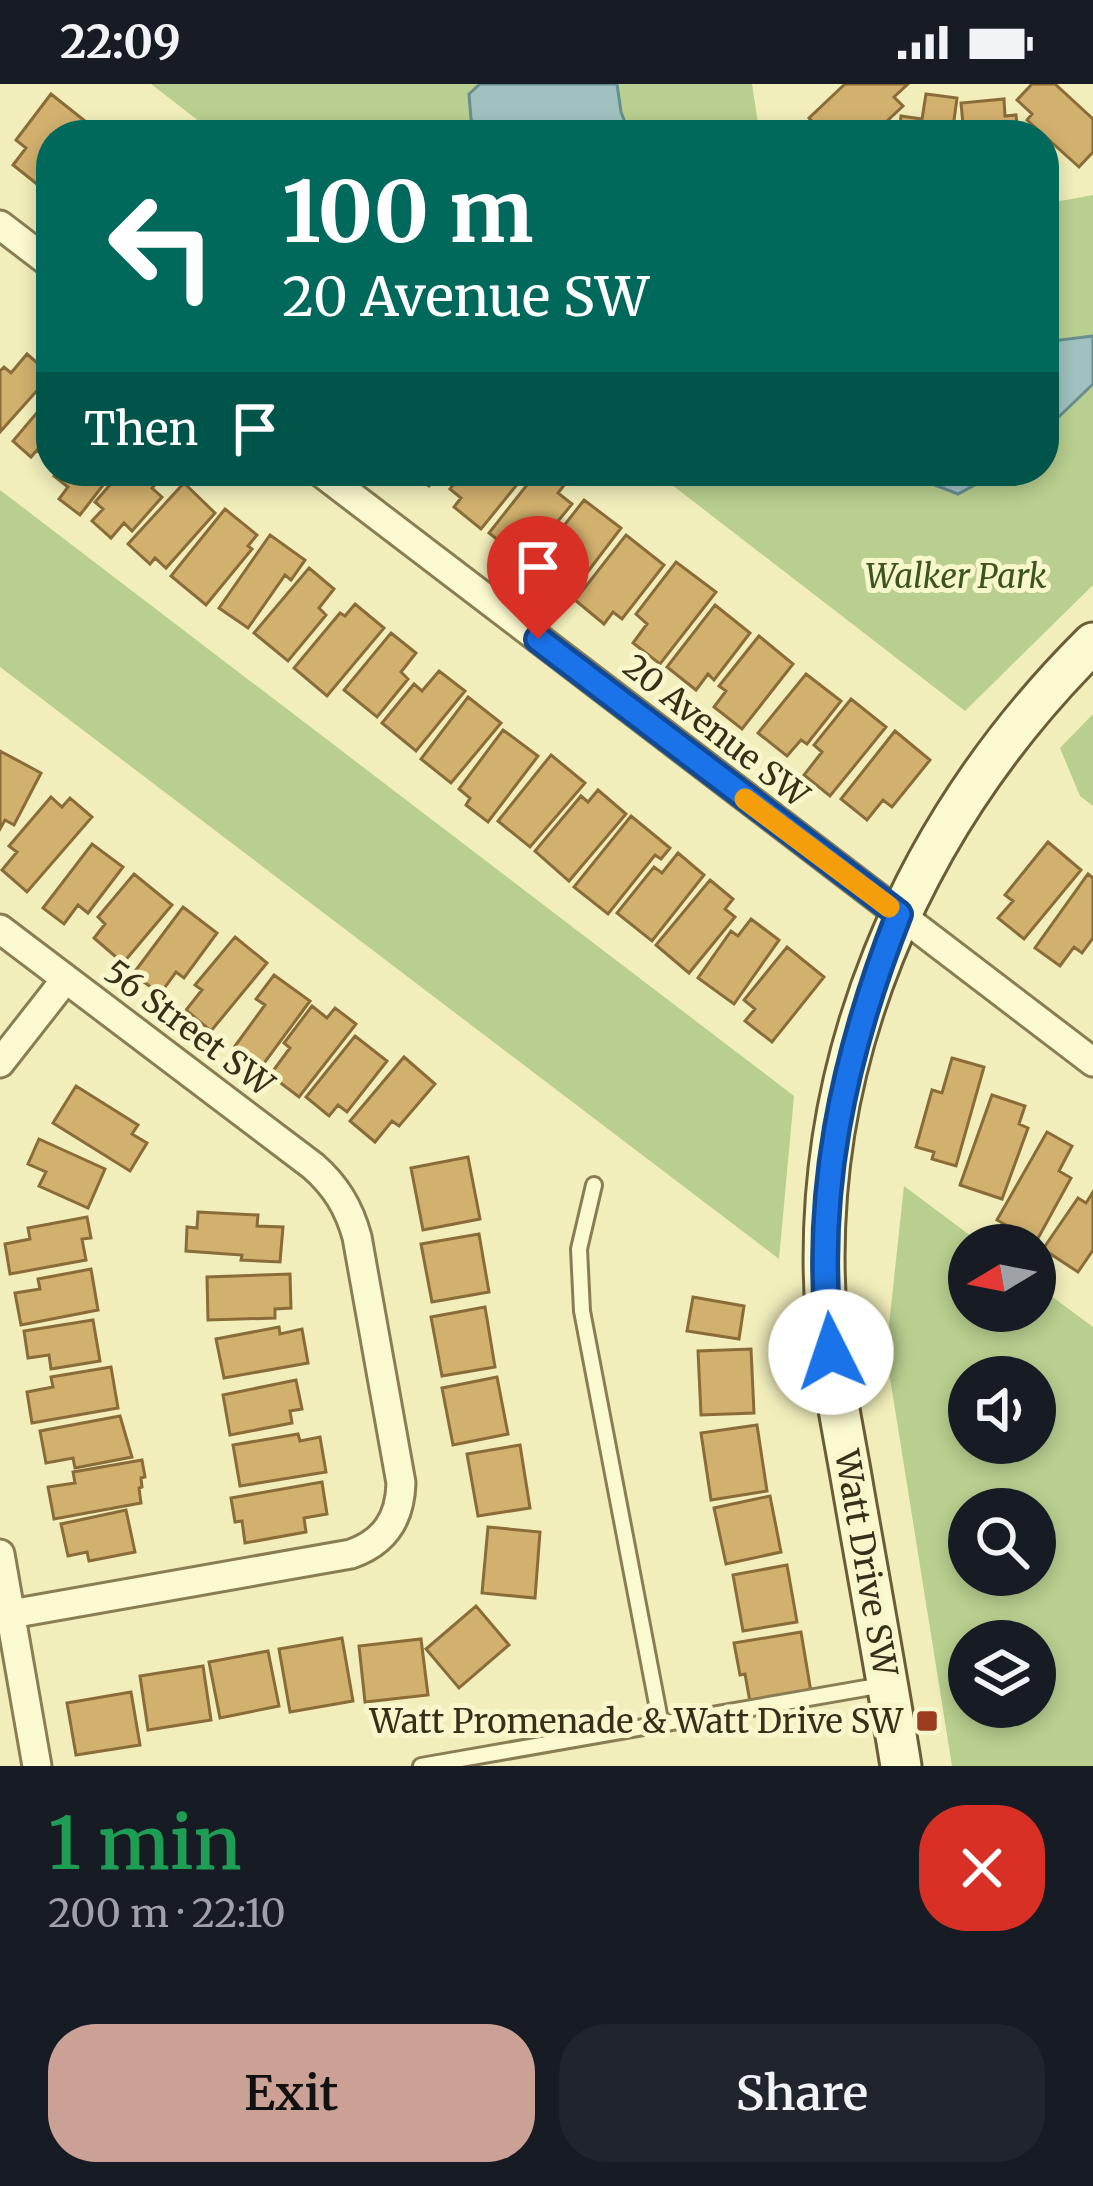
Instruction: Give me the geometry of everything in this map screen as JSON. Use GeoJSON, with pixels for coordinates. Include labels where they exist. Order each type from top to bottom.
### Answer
{"type":"FeatureCollection","features":[{"type":"Feature","properties":{"kind":"street"},"geometry":{"type":"LineString","coordinates":[[0,225],[36,253]]}},
{"type":"Feature","properties":{"kind":"street","name":"20 Avenue SW"},"geometry":{"type":"LineString","coordinates":[[340,486],[1093,1062]]}},
{"type":"Feature","properties":{"kind":"street","name":"Watt Drive SW"},"geometry":{"type":"LineString","coordinates":[[901,1766],[827,1325],[825,1240],[832,1142],[876,972],[899,914],[993,758],[1093,643]]}},
{"type":"Feature","properties":{"kind":"street","name":"56 Street SW"},"geometry":{"type":"LineString","coordinates":[[0,929],[313,1166],[333,1186],[357,1238],[401,1483],[389,1530],[364,1549],[10,1614]]}},
{"type":"Feature","properties":{"kind":"street"},"geometry":{"type":"LineString","coordinates":[[0,1063],[64,980]]}},
{"type":"Feature","properties":{"kind":"street"},"geometry":{"type":"LineString","coordinates":[[0,1554],[37,1766]]}},
{"type":"Feature","properties":{"kind":"lane"},"geometry":{"type":"LineString","coordinates":[[594,1185],[580,1249],[582,1311],[661,1725]]}},
{"type":"Feature","properties":{"kind":"lane"},"geometry":{"type":"LineString","coordinates":[[421,1766],[887,1684]]}},
{"type":"Feature","properties":{"kind":"green space"},"geometry":{"type":"Polygon","coordinates":[[[151,84],[752,84],[758,120],[198,120],[151,84]]]}},
{"type":"Feature","properties":{"kind":"green space","name":"Walker Park"},"geometry":{"type":"Polygon","coordinates":[[[1093,195],[1093,585],[965,711],[673,486],[1059,486],[1059,201],[1093,195]]]}},
{"type":"Feature","properties":{"kind":"green space"},"geometry":{"type":"Polygon","coordinates":[[[0,490],[794,1096],[779,1259],[0,667],[0,490]]]}},
{"type":"Feature","properties":{"kind":"green space"},"geometry":{"type":"Polygon","coordinates":[[[1093,714],[1093,806],[1080,796],[1060,748],[1093,714]]]}},
{"type":"Feature","properties":{"kind":"green space"},"geometry":{"type":"Polygon","coordinates":[[[904,1186],[955,1224],[948,1224],[948,1332],[1056,1332],[1056,1300],[1093,1327],[1093,1766],[952,1766],[886,1353],[904,1186]]]}},
{"type":"Feature","properties":{"kind":"water"},"geometry":{"type":"Polygon","coordinates":[[[480,84],[617,84],[624,120],[472,120],[469,94],[480,84]]]}},
{"type":"Feature","properties":{"kind":"water"},"geometry":{"type":"Polygon","coordinates":[[[1093,336],[1093,384],[1059,417],[1059,340],[1093,336]]]}},
{"type":"Feature","properties":{"kind":"water"},"geometry":{"type":"Polygon","coordinates":[[[937,486],[973,486],[958,494],[937,486]]]}},
{"type":"Feature","properties":{"kind":"building"},"geometry":{"type":"Polygon","coordinates":[[[845,84],[908,84],[894,97],[903,106],[888,120],[809,118],[845,84]]]}},
{"type":"Feature","properties":{"kind":"building"},"geometry":{"type":"Polygon","coordinates":[[[1032,84],[1055,84],[1093,119],[1093,152],[1079,167],[1059,149],[1059,120],[1027,120],[1032,114],[1017,100],[1032,84]]]}},
{"type":"Feature","properties":{"kind":"building"},"geometry":{"type":"Polygon","coordinates":[[[51,94],[84,120],[36,120],[36,183],[13,165],[26,148],[16,140],[51,94]]]}},
{"type":"Feature","properties":{"kind":"building"},"geometry":{"type":"Polygon","coordinates":[[[926,94],[957,98],[954,120],[901,120],[901,116],[922,119],[926,94]]]}},
{"type":"Feature","properties":{"kind":"building"},"geometry":{"type":"Polygon","coordinates":[[[1004,99],[1005,116],[1016,115],[1016,120],[963,120],[961,103],[1004,99]]]}},
{"type":"Feature","properties":{"kind":"building"},"geometry":{"type":"Polygon","coordinates":[[[27,354],[36,362],[36,392],[0,432],[0,371],[4,367],[11,373],[27,354]]]}},
{"type":"Feature","properties":{"kind":"building"},"geometry":{"type":"Polygon","coordinates":[[[36,414],[36,451],[31,457],[13,441],[36,414]]]}},
{"type":"Feature","properties":{"kind":"building"},"geometry":{"type":"Polygon","coordinates":[[[102,486],[80,515],[59,499],[68,487],[102,486]]]}},
{"type":"Feature","properties":{"kind":"building"},"geometry":{"type":"Polygon","coordinates":[[[109,486],[154,486],[162,497],[132,531],[124,523],[111,538],[92,521],[103,509],[95,502],[109,486]]]}},
{"type":"Feature","properties":{"kind":"building"},"geometry":{"type":"Polygon","coordinates":[[[181,486],[187,486],[215,513],[166,568],[155,558],[150,564],[128,544],[181,486]]]}},
{"type":"Feature","properties":{"kind":"building"},"geometry":{"type":"Polygon","coordinates":[[[516,486],[481,529],[454,507],[461,498],[450,489],[516,486]]]}},
{"type":"Feature","properties":{"kind":"building"},"geometry":{"type":"Polygon","coordinates":[[[526,486],[563,486],[558,493],[572,504],[541,542],[533,536],[518,556],[489,533],[526,486]]]}},
{"type":"Feature","properties":{"kind":"building"},"geometry":{"type":"Polygon","coordinates":[[[584,500],[621,528],[571,594],[545,574],[557,559],[545,550],[584,500]]]}},
{"type":"Feature","properties":{"kind":"building"},"geometry":{"type":"Polygon","coordinates":[[[225,509],[257,535],[248,546],[252,549],[206,605],[171,576],[225,509]]]}},
{"type":"Feature","properties":{"kind":"building"},"geometry":{"type":"Polygon","coordinates":[[[270,535],[305,560],[291,580],[285,575],[248,628],[219,608],[270,535]]]}},
{"type":"Feature","properties":{"kind":"building"},"geometry":{"type":"Polygon","coordinates":[[[626,535],[664,565],[622,619],[613,612],[604,624],[575,600],[626,535]]]}},
{"type":"Feature","properties":{"kind":"building"},"geometry":{"type":"Polygon","coordinates":[[[676,562],[716,592],[660,664],[633,643],[647,624],[636,614],[676,562]]]}},
{"type":"Feature","properties":{"kind":"building"},"geometry":{"type":"Polygon","coordinates":[[[309,568],[334,589],[319,608],[326,615],[288,661],[254,633],[309,568]]]}},
{"type":"Feature","properties":{"kind":"building"},"geometry":{"type":"Polygon","coordinates":[[[355,604],[384,628],[327,696],[294,668],[340,613],[345,616],[355,604]]]}},
{"type":"Feature","properties":{"kind":"building"},"geometry":{"type":"Polygon","coordinates":[[[715,605],[750,633],[714,680],[708,674],[696,690],[667,667],[715,605]]]}},
{"type":"Feature","properties":{"kind":"building"},"geometry":{"type":"Polygon","coordinates":[[[391,633],[416,653],[401,672],[408,679],[377,717],[344,690],[391,633]]]}},
{"type":"Feature","properties":{"kind":"building"},"geometry":{"type":"Polygon","coordinates":[[[759,636],[793,664],[742,729],[714,707],[726,691],[719,686],[759,636]]]}},
{"type":"Feature","properties":{"kind":"building"},"geometry":{"type":"Polygon","coordinates":[[[439,671],[465,691],[416,751],[382,723],[414,684],[422,691],[439,671]]]}},
{"type":"Feature","properties":{"kind":"building"},"geometry":{"type":"Polygon","coordinates":[[[806,674],[841,701],[807,744],[801,740],[787,756],[758,733],[806,674]]]}},
{"type":"Feature","properties":{"kind":"building"},"geometry":{"type":"Polygon","coordinates":[[[468,697],[501,723],[451,783],[421,759],[468,697]]]}},
{"type":"Feature","properties":{"kind":"building"},"geometry":{"type":"Polygon","coordinates":[[[851,699],[886,727],[830,796],[804,775],[822,752],[814,745],[851,699]]]}},
{"type":"Feature","properties":{"kind":"building"},"geometry":{"type":"Polygon","coordinates":[[[503,730],[538,756],[488,822],[466,805],[470,798],[459,789],[503,730]]]}},
{"type":"Feature","properties":{"kind":"building"},"geometry":{"type":"Polygon","coordinates":[[[895,731],[930,760],[892,807],[883,800],[867,820],[841,799],[895,731]]]}},
{"type":"Feature","properties":{"kind":"building"},"geometry":{"type":"Polygon","coordinates":[[[0,751],[41,773],[14,825],[5,820],[0,829],[0,751]]]}},
{"type":"Feature","properties":{"kind":"building"},"geometry":{"type":"Polygon","coordinates":[[[551,755],[585,783],[530,847],[498,821],[551,755]]]}},
{"type":"Feature","properties":{"kind":"building"},"geometry":{"type":"Polygon","coordinates":[[[598,790],[626,814],[569,881],[535,851],[581,796],[588,802],[598,790]]]}},
{"type":"Feature","properties":{"kind":"building"},"geometry":{"type":"Polygon","coordinates":[[[51,797],[62,807],[70,798],[92,817],[27,892],[2,870],[17,852],[9,846],[51,797]]]}},
{"type":"Feature","properties":{"kind":"building"},"geometry":{"type":"Polygon","coordinates":[[[631,816],[670,848],[661,859],[655,855],[608,914],[574,887],[631,816]]]}},
{"type":"Feature","properties":{"kind":"building"},"geometry":{"type":"Polygon","coordinates":[[[1048,842],[1081,870],[1024,939],[998,918],[1013,901],[1005,895],[1048,842]]]}},
{"type":"Feature","properties":{"kind":"building"},"geometry":{"type":"Polygon","coordinates":[[[92,844],[123,867],[88,913],[78,905],[64,924],[43,908],[92,844]]]}},
{"type":"Feature","properties":{"kind":"building"},"geometry":{"type":"Polygon","coordinates":[[[678,853],[704,875],[652,941],[617,913],[654,867],[662,873],[678,853]]]}},
{"type":"Feature","properties":{"kind":"building"},"geometry":{"type":"Polygon","coordinates":[[[134,874],[172,905],[123,963],[94,938],[105,924],[98,917],[134,874]]]}},
{"type":"Feature","properties":{"kind":"building"},"geometry":{"type":"Polygon","coordinates":[[[1088,874],[1093,878],[1093,938],[1082,953],[1074,947],[1060,966],[1035,948],[1088,874]]]}},
{"type":"Feature","properties":{"kind":"building"},"geometry":{"type":"Polygon","coordinates":[[[710,880],[733,899],[725,909],[735,917],[689,973],[656,945],[710,880]]]}},
{"type":"Feature","properties":{"kind":"building"},"geometry":{"type":"Polygon","coordinates":[[[183,907],[217,933],[184,978],[176,972],[160,994],[133,974],[183,907]]]}},
{"type":"Feature","properties":{"kind":"building"},"geometry":{"type":"Polygon","coordinates":[[[751,919],[779,940],[734,1004],[698,978],[731,931],[738,936],[751,919]]]}},
{"type":"Feature","properties":{"kind":"building"},"geometry":{"type":"Polygon","coordinates":[[[235,937],[267,963],[211,1031],[186,1010],[202,990],[195,985],[235,937]]]}},
{"type":"Feature","properties":{"kind":"building"},"geometry":{"type":"Polygon","coordinates":[[[787,947],[824,977],[772,1042],[745,1021],[755,1009],[744,1000],[787,947]]]}},
{"type":"Feature","properties":{"kind":"building"},"geometry":{"type":"Polygon","coordinates":[[[274,975],[310,1001],[262,1066],[235,1046],[265,1005],[256,999],[274,975]]]}},
{"type":"Feature","properties":{"kind":"building"},"geometry":{"type":"Polygon","coordinates":[[[312,1006],[327,1018],[335,1008],[356,1024],[299,1097],[270,1075],[290,1048],[284,1043],[312,1006]]]}},
{"type":"Feature","properties":{"kind":"building"},"geometry":{"type":"Polygon","coordinates":[[[355,1036],[387,1061],[347,1112],[338,1105],[329,1116],[306,1097],[355,1036]]]}},
{"type":"Feature","properties":{"kind":"building"},"geometry":{"type":"Polygon","coordinates":[[[404,1057],[435,1084],[399,1126],[392,1121],[375,1142],[350,1121],[404,1057]]]}},
{"type":"Feature","properties":{"kind":"building"},"geometry":{"type":"Polygon","coordinates":[[[952,1058],[984,1067],[956,1166],[932,1159],[934,1152],[916,1147],[932,1090],[942,1093],[952,1058]]]}},
{"type":"Feature","properties":{"kind":"building"},"geometry":{"type":"Polygon","coordinates":[[[76,1086],[138,1125],[132,1134],[147,1143],[130,1171],[53,1123],[76,1086]]]}},
{"type":"Feature","properties":{"kind":"building"},"geometry":{"type":"Polygon","coordinates":[[[992,1095],[1025,1106],[1019,1124],[1028,1128],[1002,1199],[960,1185],[992,1095]]]}},
{"type":"Feature","properties":{"kind":"building"},"geometry":{"type":"Polygon","coordinates":[[[1047,1132],[1072,1146],[1059,1171],[1071,1178],[1046,1224],[997,1220],[1047,1132]]]}},
{"type":"Feature","properties":{"kind":"building"},"geometry":{"type":"Polygon","coordinates":[[[39,1139],[105,1169],[88,1208],[39,1186],[46,1172],[28,1164],[39,1139]]]}},
{"type":"Feature","properties":{"kind":"building"},"geometry":{"type":"Polygon","coordinates":[[[468,1157],[480,1219],[423,1230],[411,1168],[468,1157]]]}},
{"type":"Feature","properties":{"kind":"building"},"geometry":{"type":"Polygon","coordinates":[[[1093,1192],[1093,1250],[1078,1272],[1056,1258],[1056,1230],[1078,1198],[1086,1203],[1093,1192]]]}},
{"type":"Feature","properties":{"kind":"building"},"geometry":{"type":"Polygon","coordinates":[[[198,1212],[258,1215],[257,1226],[283,1227],[280,1262],[186,1251],[187,1227],[197,1228],[198,1212]]]}},
{"type":"Feature","properties":{"kind":"building"},"geometry":{"type":"Polygon","coordinates":[[[87,1217],[91,1238],[82,1239],[86,1260],[10,1274],[5,1244],[30,1239],[28,1228],[87,1217]]]}},
{"type":"Feature","properties":{"kind":"building"},"geometry":{"type":"Polygon","coordinates":[[[479,1234],[489,1292],[432,1302],[421,1244],[479,1234]]]}},
{"type":"Feature","properties":{"kind":"building"},"geometry":{"type":"Polygon","coordinates":[[[91,1269],[98,1310],[21,1325],[15,1293],[40,1289],[38,1279],[91,1269]]]}},
{"type":"Feature","properties":{"kind":"building"},"geometry":{"type":"Polygon","coordinates":[[[290,1274],[291,1308],[275,1309],[275,1318],[208,1320],[207,1277],[290,1274]]]}},
{"type":"Feature","properties":{"kind":"building"},"geometry":{"type":"Polygon","coordinates":[[[693,1297],[744,1306],[739,1339],[687,1331],[693,1297]]]}},
{"type":"Feature","properties":{"kind":"building"},"geometry":{"type":"Polygon","coordinates":[[[485,1307],[495,1367],[442,1376],[431,1317],[485,1307]]]}},
{"type":"Feature","properties":{"kind":"building"},"geometry":{"type":"Polygon","coordinates":[[[93,1320],[100,1361],[51,1369],[49,1355],[28,1358],[24,1331],[93,1320]]]}},
{"type":"Feature","properties":{"kind":"building"},"geometry":{"type":"Polygon","coordinates":[[[279,1327],[280,1334],[302,1329],[308,1363],[224,1378],[216,1339],[279,1327]]]}},
{"type":"Feature","properties":{"kind":"building"},"geometry":{"type":"Polygon","coordinates":[[[751,1349],[754,1413],[701,1415],[698,1351],[751,1349]]]}},
{"type":"Feature","properties":{"kind":"building"},"geometry":{"type":"Polygon","coordinates":[[[111,1367],[118,1408],[32,1423],[27,1392],[53,1387],[51,1377],[111,1367]]]}},
{"type":"Feature","properties":{"kind":"building"},"geometry":{"type":"Polygon","coordinates":[[[497,1377],[508,1434],[453,1445],[442,1388],[497,1377]]]}},
{"type":"Feature","properties":{"kind":"building"},"geometry":{"type":"Polygon","coordinates":[[[296,1380],[302,1409],[290,1411],[292,1423],[230,1435],[223,1395],[296,1380]]]}},
{"type":"Feature","properties":{"kind":"building"},"geometry":{"type":"Polygon","coordinates":[[[120,1416],[132,1457],[75,1468],[73,1458],[46,1463],[40,1431],[120,1416]]]}},
{"type":"Feature","properties":{"kind":"building"},"geometry":{"type":"Polygon","coordinates":[[[757,1425],[767,1491],[711,1500],[701,1433],[757,1425]]]}},
{"type":"Feature","properties":{"kind":"building"},"geometry":{"type":"Polygon","coordinates":[[[298,1434],[300,1441],[320,1437],[326,1472],[240,1486],[233,1445],[298,1434]]]}},
{"type":"Feature","properties":{"kind":"building"},"geometry":{"type":"Polygon","coordinates":[[[520,1445],[530,1508],[478,1516],[467,1454],[520,1445]]]}},
{"type":"Feature","properties":{"kind":"building"},"geometry":{"type":"Polygon","coordinates":[[[142,1460],[141,1503],[54,1519],[48,1487],[75,1483],[73,1472],[142,1460]]]}},
{"type":"Feature","properties":{"kind":"building"},"geometry":{"type":"Polygon","coordinates":[[[322,1482],[327,1514],[304,1518],[306,1532],[245,1543],[242,1521],[235,1522],[231,1498],[322,1482]]]}},
{"type":"Feature","properties":{"kind":"building"},"geometry":{"type":"Polygon","coordinates":[[[770,1496],[781,1552],[726,1564],[714,1508],[770,1496]]]}},
{"type":"Feature","properties":{"kind":"building"},"geometry":{"type":"Polygon","coordinates":[[[126,1510],[135,1552],[89,1561],[87,1552],[68,1556],[61,1524],[126,1510]]]}},
{"type":"Feature","properties":{"kind":"building"},"geometry":{"type":"Polygon","coordinates":[[[488,1527],[540,1532],[535,1598],[482,1593],[488,1527]]]}},
{"type":"Feature","properties":{"kind":"building"},"geometry":{"type":"Polygon","coordinates":[[[787,1565],[797,1622],[743,1631],[733,1575],[787,1565]]]}},
{"type":"Feature","properties":{"kind":"building"},"geometry":{"type":"Polygon","coordinates":[[[476,1606],[509,1645],[459,1688],[426,1649],[476,1606]]]}},
{"type":"Feature","properties":{"kind":"building"},"geometry":{"type":"Polygon","coordinates":[[[801,1632],[811,1692],[750,1702],[734,1643],[801,1632]]]}},
{"type":"Feature","properties":{"kind":"building"},"geometry":{"type":"Polygon","coordinates":[[[342,1638],[353,1701],[290,1712],[279,1649],[342,1638]]]}},
{"type":"Feature","properties":{"kind":"building"},"geometry":{"type":"Polygon","coordinates":[[[421,1639],[428,1695],[365,1702],[359,1646],[421,1639]]]}},
{"type":"Feature","properties":{"kind":"building"},"geometry":{"type":"Polygon","coordinates":[[[268,1651],[279,1706],[220,1718],[209,1662],[268,1651]]]}},
{"type":"Feature","properties":{"kind":"building"},"geometry":{"type":"Polygon","coordinates":[[[203,1666],[211,1720],[148,1730],[140,1676],[203,1666]]]}},
{"type":"Feature","properties":{"kind":"building"},"geometry":{"type":"Polygon","coordinates":[[[131,1692],[140,1745],[76,1755],[67,1703],[131,1692]]]}},
{"type":"Feature","properties":{"kind":"slow traffic"},"geometry":{"type":"LineString","coordinates":[[745,799],[889,907]]}},
{"type":"Feature","properties":{"kind":"place","name":"Watt Promenade & Watt Drive SW"},"geometry":{"type":"Point","coordinates":[927,1721]}},
{"type":"Feature","properties":{"kind":"route"},"geometry":{"type":"LineString","coordinates":[[538,639],[899,914],[861,1018],[832,1142],[825,1240],[831,1352]]}}]}
